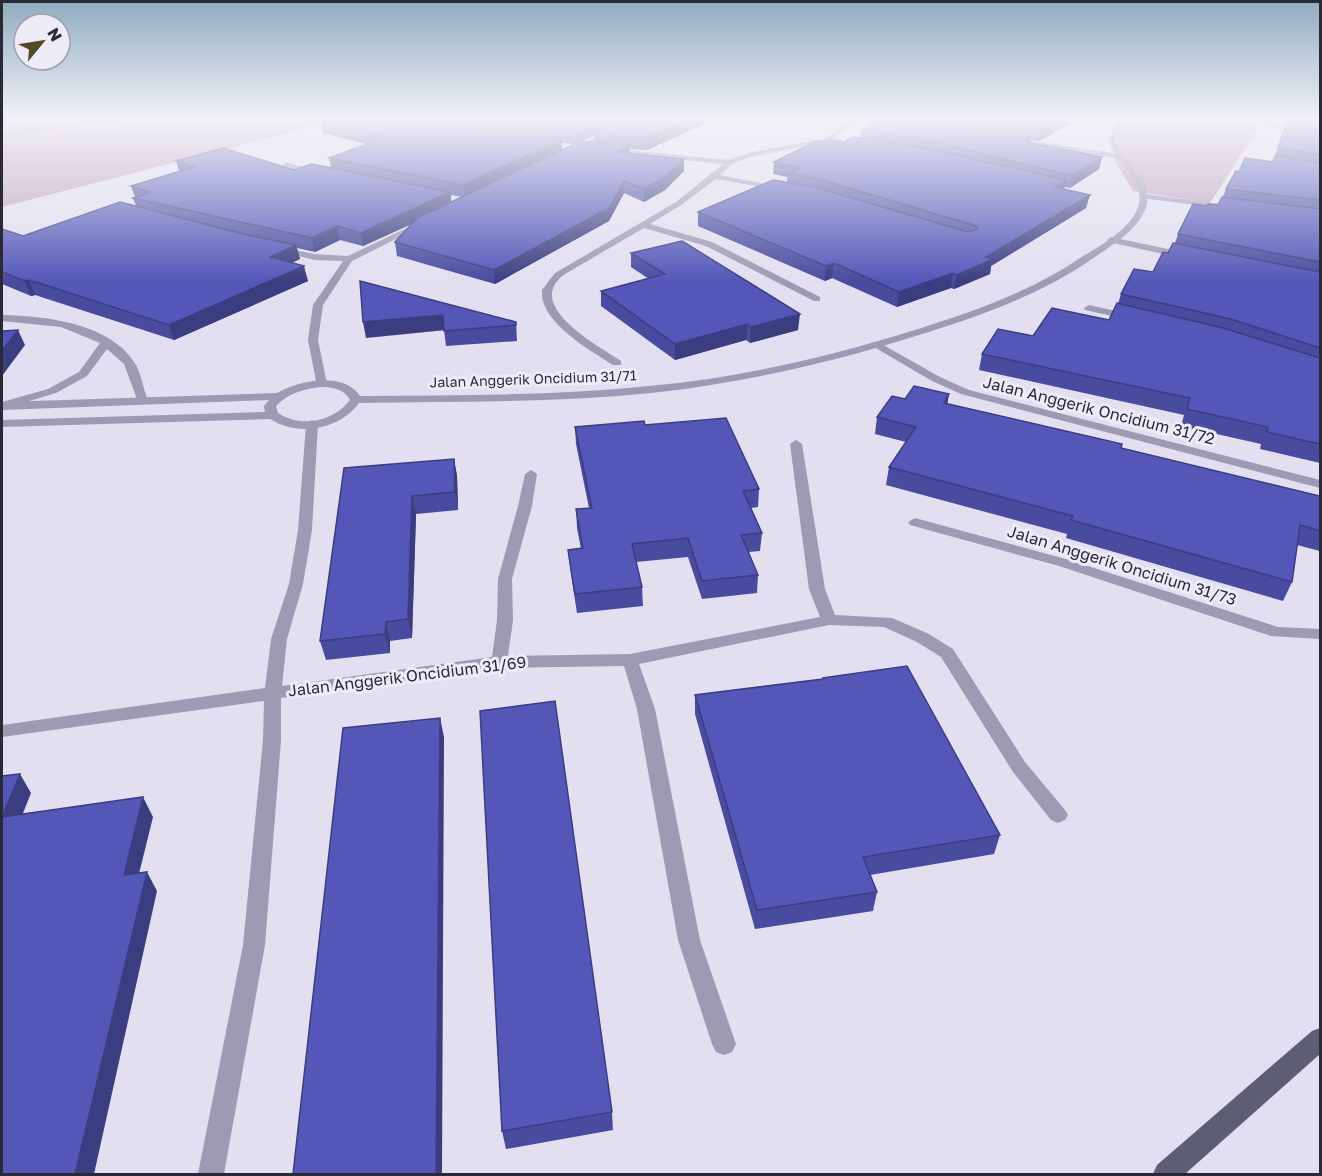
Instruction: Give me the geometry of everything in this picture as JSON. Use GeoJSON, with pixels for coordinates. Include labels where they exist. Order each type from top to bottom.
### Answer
{"type":"FeatureCollection","features":[{"type":"Feature","properties":{"kind":"main road"},"geometry":{"type":"LineString","coordinates":[[1166,1174],[1320,1040]]}},
{"type":"Feature","properties":{"kind":"street"},"geometry":{"type":"LineString","coordinates":[[315,173],[322,175]]}},
{"type":"Feature","properties":{"kind":"street"},"geometry":{"type":"LineString","coordinates":[[617,363],[561,322],[548,302],[547,291],[552,280],[596,251],[643,225],[720,173]]}},
{"type":"Feature","properties":{"kind":"street"},"geometry":{"type":"LineString","coordinates":[[1131,173],[1141,186],[1144,196],[1240,208]]}},
{"type":"Feature","properties":{"kind":"street"},"geometry":{"type":"LineString","coordinates":[[716,177],[791,191]]}},
{"type":"Feature","properties":{"kind":"street","name":"Jalan Anggerik Oncidium 31/71"},"geometry":{"type":"LineString","coordinates":[[356,400],[612,393],[763,374],[878,345],[967,317],[1051,280],[1079,264],[1111,240],[1138,214],[1144,196]]}},
{"type":"Feature","properties":{"kind":"street"},"geometry":{"type":"LineString","coordinates":[[270,248],[315,257],[349,259],[436,217]]}},
{"type":"Feature","properties":{"kind":"street"},"geometry":{"type":"LineString","coordinates":[[643,225],[709,244],[817,299]]}},
{"type":"Feature","properties":{"kind":"street"},"geometry":{"type":"LineString","coordinates":[[1111,240],[1194,258]]}},
{"type":"Feature","properties":{"kind":"street"},"geometry":{"type":"LineString","coordinates":[[321,384],[313,340],[318,305],[349,259]]}},
{"type":"Feature","properties":{"kind":"street"},"geometry":{"type":"LineString","coordinates":[[1089,308],[1141,320]]}},
{"type":"Feature","properties":{"kind":"street"},"geometry":{"type":"LineString","coordinates":[[2,318],[28,318],[65,324],[87,331],[107,342],[128,360],[142,400]]}},
{"type":"Feature","properties":{"kind":"street"},"geometry":{"type":"LineString","coordinates":[[2,406],[52,391],[83,374],[107,342]]}},
{"type":"Feature","properties":{"kind":"street","name":"Jalan Anggerik Oncidium 31/72"},"geometry":{"type":"LineString","coordinates":[[878,345],[936,379],[965,392],[1320,484]]}},
{"type":"Feature","properties":{"kind":"street"},"geometry":{"type":"LineString","coordinates":[[2,424],[272,415],[287,423],[312,424],[342,415],[352,408],[356,400],[350,390],[333,384],[321,384],[291,390],[279,396],[270,406],[272,415]]}},
{"type":"Feature","properties":{"kind":"street"},"geometry":{"type":"LineString","coordinates":[[2,406],[279,396]]}},
{"type":"Feature","properties":{"kind":"street"},"geometry":{"type":"LineString","coordinates":[[211,1174],[254,945],[272,740],[273,692],[279,639],[296,584],[305,530],[312,424]]}},
{"type":"Feature","properties":{"kind":"street"},"geometry":{"type":"LineString","coordinates":[[796,444],[817,589],[829,620]]}},
{"type":"Feature","properties":{"kind":"street"},"geometry":{"type":"LineString","coordinates":[[499,662],[505,620],[505,579],[525,506],[531,474]]}},
{"type":"Feature","properties":{"kind":"street","name":"Jalan Anggerik Oncidium 31/73"},"geometry":{"type":"LineString","coordinates":[[915,522],[1064,563],[1276,632],[1320,634]]}},
{"type":"Feature","properties":{"kind":"street","name":"Jalan Anggerik Oncidium 31/69"},"geometry":{"type":"LineString","coordinates":[[2,731],[499,662],[630,660],[829,620],[886,621],[923,638],[947,653],[1018,767],[1058,815]]}},
{"type":"Feature","properties":{"kind":"street"},"geometry":{"type":"LineString","coordinates":[[630,660],[646,709],[689,939],[724,1044]]}},
{"type":"Feature","properties":{"kind":"shaded area"},"geometry":{"type":"Polygon","coordinates":[[[2,173],[134,173],[2,207],[2,173]]]}},
{"type":"Feature","properties":{"kind":"shaded area"},"geometry":{"type":"Polygon","coordinates":[[[1122,173],[1229,173],[1210,203],[1133,191],[1122,173]]]}},
{"type":"Feature","properties":{"kind":"building"},"geometry":{"type":"Polygon","coordinates":[[[175,173],[356,173],[450,192],[361,233],[337,226],[312,238],[133,198],[150,192],[131,186],[175,173]]]}},
{"type":"Feature","properties":{"kind":"building"},"geometry":{"type":"Polygon","coordinates":[[[403,173],[490,173],[463,185],[403,173]]]}},
{"type":"Feature","properties":{"kind":"building"},"geometry":{"type":"Polygon","coordinates":[[[513,173],[669,173],[644,189],[624,181],[609,208],[494,270],[395,242],[417,218],[513,173]]]}},
{"type":"Feature","properties":{"kind":"building"},"geometry":{"type":"Polygon","coordinates":[[[787,173],[1035,173],[1066,180],[1055,187],[1090,195],[986,257],[993,259],[957,275],[953,273],[899,292],[834,263],[826,266],[698,212],[773,180],[814,187],[968,232],[978,229],[976,226],[819,179],[787,173]]]}},
{"type":"Feature","properties":{"kind":"building"},"geometry":{"type":"Polygon","coordinates":[[[1060,173],[1078,173],[1073,176],[1060,173]]]}},
{"type":"Feature","properties":{"kind":"building"},"geometry":{"type":"Polygon","coordinates":[[[1235,173],[1320,173],[1320,200],[1226,189],[1235,173]]]}},
{"type":"Feature","properties":{"kind":"building"},"geometry":{"type":"Polygon","coordinates":[[[1222,197],[1320,209],[1320,262],[1178,234],[1193,204],[1218,205],[1222,197]]]}},
{"type":"Feature","properties":{"kind":"building"},"geometry":{"type":"Polygon","coordinates":[[[120,202],[243,234],[296,245],[270,257],[304,266],[169,325],[2,272],[2,229],[23,236],[120,202]]]}},
{"type":"Feature","properties":{"kind":"building"},"geometry":{"type":"Polygon","coordinates":[[[682,241],[800,314],[751,327],[747,324],[675,344],[601,291],[665,274],[631,253],[682,241]]]}},
{"type":"Feature","properties":{"kind":"building"},"geometry":{"type":"Polygon","coordinates":[[[1173,243],[1320,272],[1320,348],[1231,319],[1121,294],[1134,269],[1153,272],[1163,252],[1168,253],[1173,243]]]}},
{"type":"Feature","properties":{"kind":"building"},"geometry":{"type":"Polygon","coordinates":[[[360,281],[516,322],[516,325],[444,331],[443,315],[363,322],[360,281]]]}},
{"type":"Feature","properties":{"kind":"building"},"geometry":{"type":"Polygon","coordinates":[[[1117,303],[1223,328],[1320,358],[1320,444],[1267,432],[1268,427],[1187,409],[1190,398],[982,354],[998,329],[1033,336],[1052,308],[1109,320],[1117,303]]]}},
{"type":"Feature","properties":{"kind":"building"},"geometry":{"type":"Polygon","coordinates":[[[18,330],[2,351],[2,331],[18,330]]]}},
{"type":"Feature","properties":{"kind":"building"},"geometry":{"type":"Polygon","coordinates":[[[914,386],[949,394],[944,403],[1122,444],[1121,448],[1320,496],[1320,531],[1300,525],[1292,582],[1071,520],[1073,516],[889,467],[916,427],[877,417],[892,396],[905,399],[914,386]]]}},
{"type":"Feature","properties":{"kind":"building"},"geometry":{"type":"Polygon","coordinates":[[[726,418],[759,489],[743,491],[762,533],[741,535],[758,575],[702,581],[688,538],[632,544],[642,587],[575,594],[568,550],[583,548],[576,509],[592,508],[575,427],[644,421],[645,425],[726,418]]]}},
{"type":"Feature","properties":{"kind":"building"},"geometry":{"type":"Polygon","coordinates":[[[454,459],[455,492],[412,496],[408,619],[386,622],[385,634],[320,641],[344,468],[454,459]]]}},
{"type":"Feature","properties":{"kind":"building"},"geometry":{"type":"Polygon","coordinates":[[[907,666],[1000,835],[863,857],[877,892],[757,910],[695,695],[907,666]]]}},
{"type":"Feature","properties":{"kind":"building"},"geometry":{"type":"Polygon","coordinates":[[[555,701],[612,1112],[502,1131],[480,711],[555,701]]]}},
{"type":"Feature","properties":{"kind":"building"},"geometry":{"type":"Polygon","coordinates":[[[440,718],[436,1174],[293,1174],[343,728],[440,718]]]}},
{"type":"Feature","properties":{"kind":"building"},"geometry":{"type":"Polygon","coordinates":[[[20,774],[2,817],[2,776],[20,774]]]}},
{"type":"Feature","properties":{"kind":"building"},"geometry":{"type":"Polygon","coordinates":[[[143,797],[124,875],[147,872],[75,1174],[2,1174],[2,817],[143,797]]]}}]}
